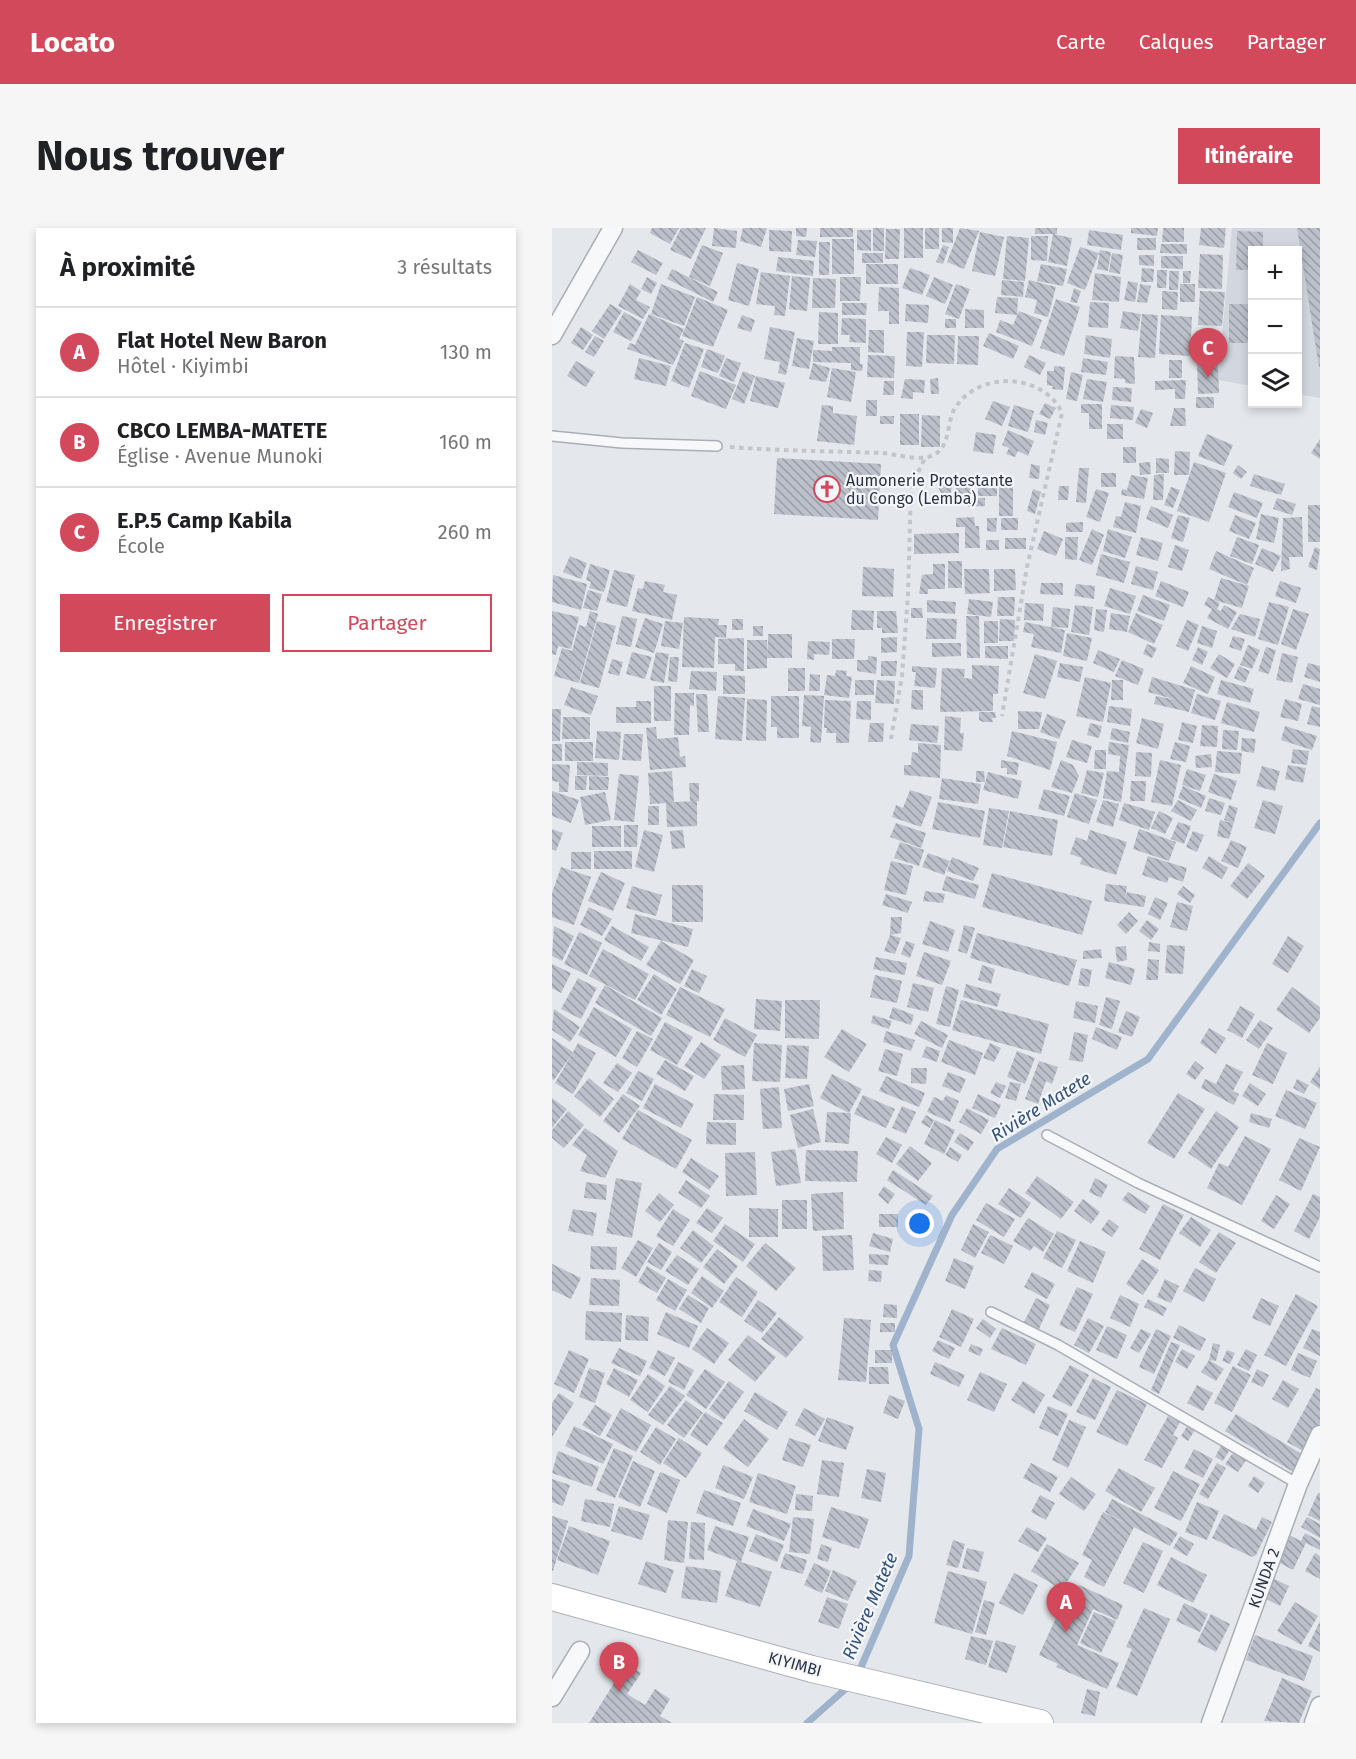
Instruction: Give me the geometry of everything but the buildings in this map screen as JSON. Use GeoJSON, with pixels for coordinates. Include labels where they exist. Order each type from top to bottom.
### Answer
{"type":"FeatureCollection","features":[{"type":"Feature","properties":{"kind":"street"},"geometry":{"type":"LineString","coordinates":[[552,335],[613,228]]}},
{"type":"Feature","properties":{"kind":"street","name":"KUNDA 2"},"geometry":{"type":"LineString","coordinates":[[1211,1723],[1298,1484],[1320,1435]]}},
{"type":"Feature","properties":{"kind":"street","name":"KIYIMBI"},"geometry":{"type":"LineString","coordinates":[[552,1597],[812,1669],[1040,1723]]}},
{"type":"Feature","properties":{"kind":"street"},"geometry":{"type":"LineString","coordinates":[[552,1697],[580,1651]]}},
{"type":"Feature","properties":{"kind":"street"},"geometry":{"type":"LineString","coordinates":[[1314,1723],[1320,1706]]}},
{"type":"Feature","properties":{"kind":"lane"},"geometry":{"type":"LineString","coordinates":[[552,436],[622,443],[717,446]]}},
{"type":"Feature","properties":{"kind":"lane"},"geometry":{"type":"LineString","coordinates":[[1047,1135],[1138,1183],[1320,1267]]}},
{"type":"Feature","properties":{"kind":"lane"},"geometry":{"type":"LineString","coordinates":[[991,1312],[1058,1345],[1298,1484]]}},
{"type":"Feature","properties":{"kind":"path"},"geometry":{"type":"LineString","coordinates":[[717,446],[798,452],[884,453],[925,458],[938,454],[945,443],[955,408],[970,395],[992,382],[1023,381],[1038,387],[1056,399],[1062,413],[1027,567],[1002,716]]}},
{"type":"Feature","properties":{"kind":"path"},"geometry":{"type":"LineString","coordinates":[[891,739],[902,675],[908,594],[911,487],[925,458]]}},
{"type":"Feature","properties":{"kind":"shaded area"},"geometry":{"type":"Polygon","coordinates":[[[1232,228],[1320,228],[1320,398],[1302,395],[1302,246],[1248,246],[1248,385],[1218,380],[1232,228]]]}},
{"type":"Feature","properties":{"kind":"waterway","name":"Rivière Matete"},"geometry":{"type":"LineString","coordinates":[[858,1674],[909,1556],[919,1429],[893,1345],[952,1215],[997,1149],[1148,1059],[1320,823]]}},
{"type":"Feature","properties":{"kind":"waterway","name":"Rivière Matete"},"geometry":{"type":"LineString","coordinates":[[807,1723],[850,1685]]}},
{"type":"Feature","properties":{"kind":"place","name":"E.P.5 Camp Kabila"},"geometry":{"type":"Point","coordinates":[1208,378]}},
{"type":"Feature","properties":{"kind":"place","name":"Aumonerie Protestante du Congo (Lemba)"},"geometry":{"type":"Point","coordinates":[827,489]}},
{"type":"Feature","properties":{"kind":"place","name":"Flat Hotel New Baron"},"geometry":{"type":"Point","coordinates":[1066,1632]}},
{"type":"Feature","properties":{"kind":"place","name":"CBCO LEMBA-MATETE"},"geometry":{"type":"Point","coordinates":[619,1692]}}]}
